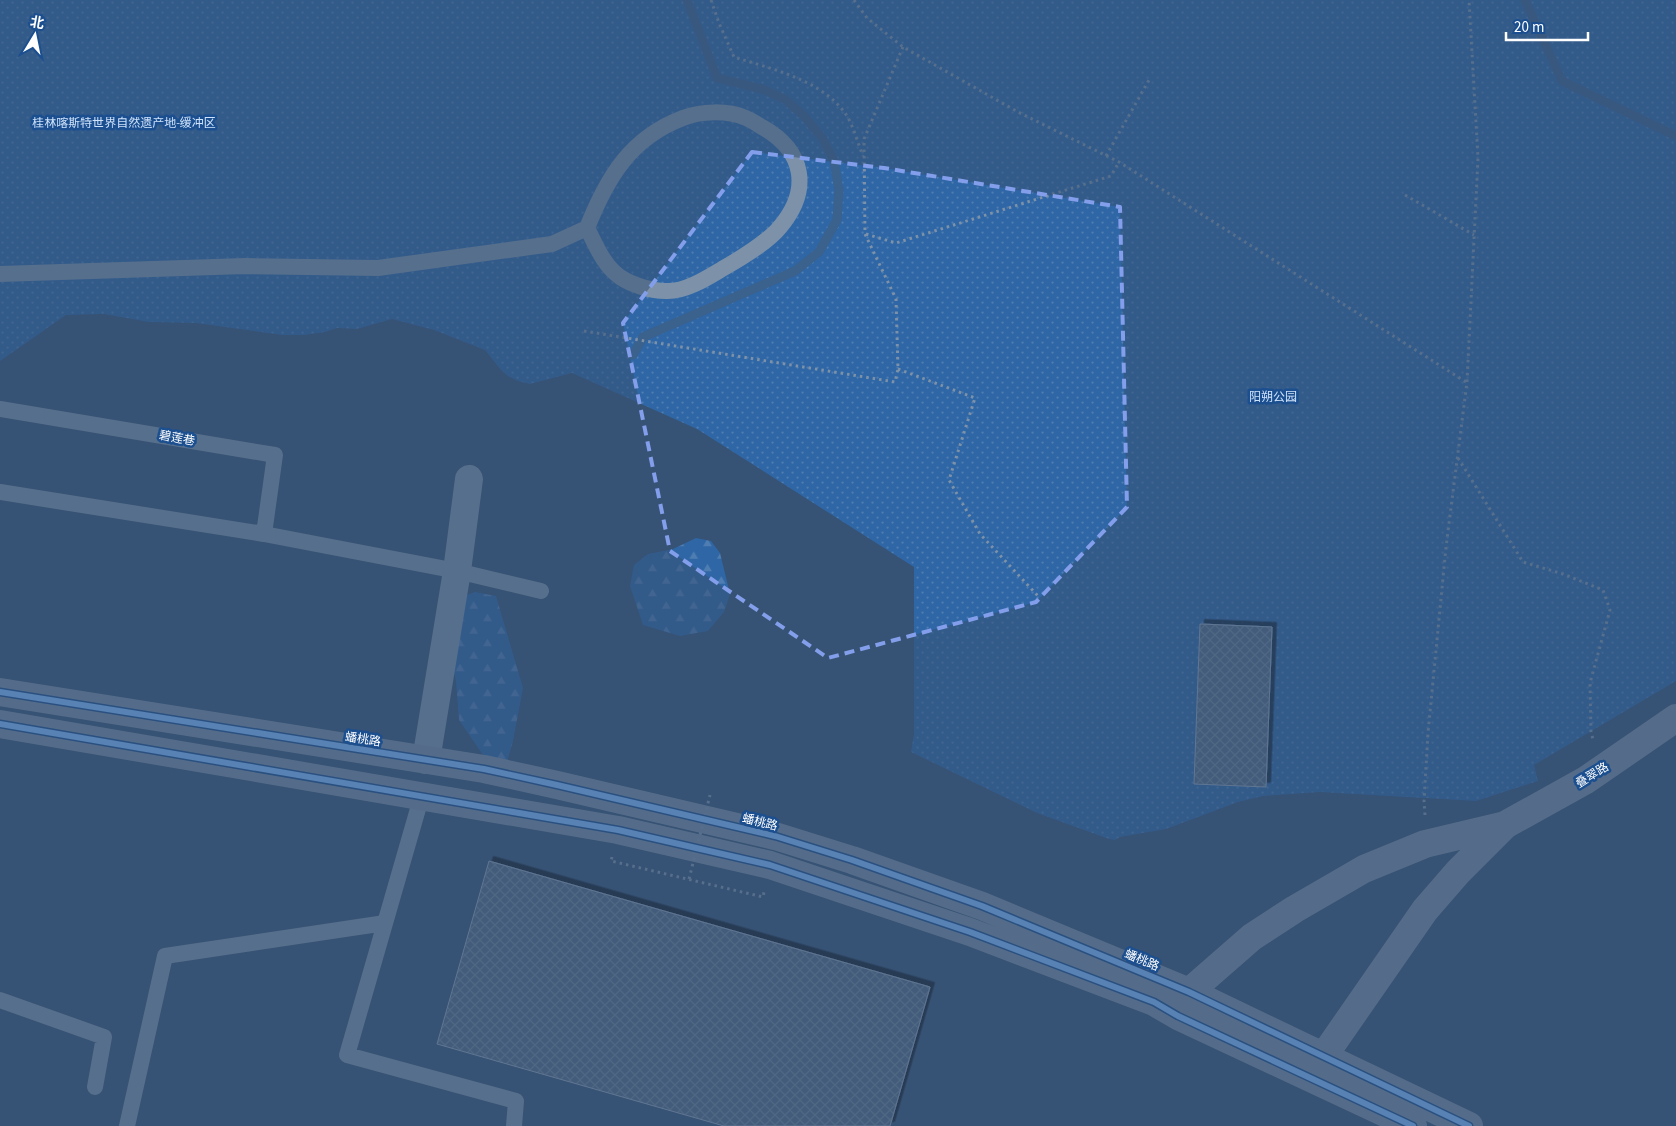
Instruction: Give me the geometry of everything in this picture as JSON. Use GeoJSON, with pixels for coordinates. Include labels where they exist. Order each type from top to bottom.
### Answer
{"type":"FeatureCollection","features":[{"type":"Feature","properties":{"kind":"main road","name":"蟠桃路"},"geometry":{"type":"LineString","coordinates":[[0,692],[484,769],[775,836],[852,860],[982,906],[1317,1067],[1469,1126]]}},
{"type":"Feature","properties":{"kind":"main road","name":"叠翠路"},"geometry":{"type":"LineString","coordinates":[[1505,825],[1586,780],[1676,718]]}},
{"type":"Feature","properties":{"kind":"main road","name":"蟠桃路"},"geometry":{"type":"LineString","coordinates":[[0,724],[618,830],[770,865],[970,932],[1154,1002],[1184,1004]]}},
{"type":"Feature","properties":{"kind":"main road"},"geometry":{"type":"LineString","coordinates":[[1184,1004],[1252,937],[1295,909],[1364,869],[1425,844],[1505,825]]}},
{"type":"Feature","properties":{"kind":"main road"},"geometry":{"type":"LineString","coordinates":[[1317,1067],[1425,910],[1458,872],[1505,825]]}},
{"type":"Feature","properties":{"kind":"main road","name":"蟠桃路"},"geometry":{"type":"LineString","coordinates":[[1317,1067],[1412,1126]]}},
{"type":"Feature","properties":{"kind":"street"},"geometry":{"type":"LineString","coordinates":[[426,760],[457,571],[469,479]]}},
{"type":"Feature","properties":{"kind":"lane"},"geometry":{"type":"LineString","coordinates":[[0,274],[245,266],[378,268],[552,244],[586,228],[599,197],[622,162],[636,145],[670,123],[695,114],[727,113],[746,118],[768,130],[784,144],[795,158],[800,179],[797,198],[792,211],[779,229],[737,261],[697,284],[668,292],[641,287],[621,278],[607,266],[586,228]]}},
{"type":"Feature","properties":{"kind":"lane","name":"碧莲巷"},"geometry":{"type":"LineString","coordinates":[[0,409],[275,455],[264,534]]}},
{"type":"Feature","properties":{"kind":"lane"},"geometry":{"type":"LineString","coordinates":[[0,492],[264,534],[457,571],[541,591]]}},
{"type":"Feature","properties":{"kind":"lane"},"geometry":{"type":"LineString","coordinates":[[422,795],[347,1055],[516,1101],[514,1126]]}},
{"type":"Feature","properties":{"kind":"lane"},"geometry":{"type":"LineString","coordinates":[[128,1126],[165,956],[385,923]]}},
{"type":"Feature","properties":{"kind":"lane"},"geometry":{"type":"LineString","coordinates":[[0,1000],[104,1037],[95,1087]]}},
{"type":"Feature","properties":{"kind":"path"},"geometry":{"type":"LineString","coordinates":[[711,0],[734,57],[784,73],[809,84],[833,100],[846,114],[864,159]]}},
{"type":"Feature","properties":{"kind":"path"},"geometry":{"type":"LineString","coordinates":[[854,0],[867,18],[903,46],[1018,112],[1118,162],[1467,382]]}},
{"type":"Feature","properties":{"kind":"path"},"geometry":{"type":"LineString","coordinates":[[1425,844],[1424,801],[1428,733],[1446,547],[1467,382],[1478,158],[1469,0]]}},
{"type":"Feature","properties":{"kind":"path"},"geometry":{"type":"LineString","coordinates":[[584,332],[895,382],[898,369],[896,299],[865,234],[864,139],[903,46]]}},
{"type":"Feature","properties":{"kind":"path"},"geometry":{"type":"LineString","coordinates":[[1106,156],[1149,80]]}},
{"type":"Feature","properties":{"kind":"path"},"geometry":{"type":"LineString","coordinates":[[865,234],[896,243],[1111,176],[1118,162]]}},
{"type":"Feature","properties":{"kind":"path"},"geometry":{"type":"LineString","coordinates":[[1405,195],[1474,235]]}},
{"type":"Feature","properties":{"kind":"path"},"geometry":{"type":"LineString","coordinates":[[898,369],[975,398],[949,480],[980,534],[1039,596]]}},
{"type":"Feature","properties":{"kind":"path"},"geometry":{"type":"LineString","coordinates":[[1458,457],[1523,562],[1563,574],[1603,590],[1610,610],[1590,682],[1591,733],[1603,768]]}},
{"type":"Feature","properties":{"kind":"path"},"geometry":{"type":"LineString","coordinates":[[689,879],[710,795]]}},
{"type":"Feature","properties":{"kind":"highlighted area"},"geometry":{"type":"Polygon","coordinates":[[[752,152],[884,168],[1120,207],[1127,507],[1036,602],[828,658],[670,551],[623,323],[752,152]]]}},
{"type":"Feature","properties":{"kind":"green space","name":"阳朔公园"},"geometry":{"type":"Polygon","coordinates":[[[0,0],[1676,0],[1676,681],[1534,765],[1538,781],[1476,801],[1320,792],[1263,796],[1238,802],[1166,829],[1120,837],[1115,840],[1037,813],[911,752],[914,734],[914,567],[697,429],[572,373],[530,384],[518,381],[501,370],[485,350],[434,330],[392,319],[357,329],[337,328],[304,335],[282,335],[196,323],[149,322],[104,314],[66,315],[0,361],[0,0]]]}},
{"type":"Feature","properties":{"kind":"green space"},"geometry":{"type":"Polygon","coordinates":[[[696,538],[711,541],[720,553],[730,594],[724,612],[708,631],[680,636],[643,625],[630,586],[634,565],[648,554],[673,549],[696,538]]]}},
{"type":"Feature","properties":{"kind":"green space"},"geometry":{"type":"Polygon","coordinates":[[[475,592],[496,596],[523,688],[507,762],[483,755],[459,720],[456,681],[450,654],[464,596],[475,592]]]}},
{"type":"Feature","properties":{"kind":"building"},"geometry":{"type":"Polygon","coordinates":[[[1200,624],[1272,627],[1266,787],[1194,784],[1200,624]]]}},
{"type":"Feature","properties":{"kind":"building"},"geometry":{"type":"Polygon","coordinates":[[[489,861],[930,987],[890,1126],[724,1126],[437,1044],[489,861]]]}},
{"type":"Feature","properties":{"kind":"waterway"},"geometry":{"type":"LineString","coordinates":[[633,355],[643,337],[795,271],[819,252],[837,220],[839,190],[834,161],[823,139],[805,117],[786,100],[765,90],[717,78],[687,0]]}},
{"type":"Feature","properties":{"kind":"waterway"},"geometry":{"type":"LineString","coordinates":[[1525,0],[1562,81],[1676,136]]}},
{"type":"Feature","properties":{"kind":"cycle path"},"geometry":{"type":"LineString","coordinates":[[0,692],[484,769],[775,836],[852,860],[982,906],[1189,992],[1469,1126]]}},
{"type":"Feature","properties":{"kind":"cycle path"},"geometry":{"type":"LineString","coordinates":[[0,724],[618,830],[770,865],[970,932],[1154,1002],[1178,1016],[1413,1126]]}},
{"type":"Feature","properties":{"kind":"park label","name":"桂林喀斯特世界自然遗产地-缓冲区"},"geometry":{"type":"Point","coordinates":[124,123]}}]}
